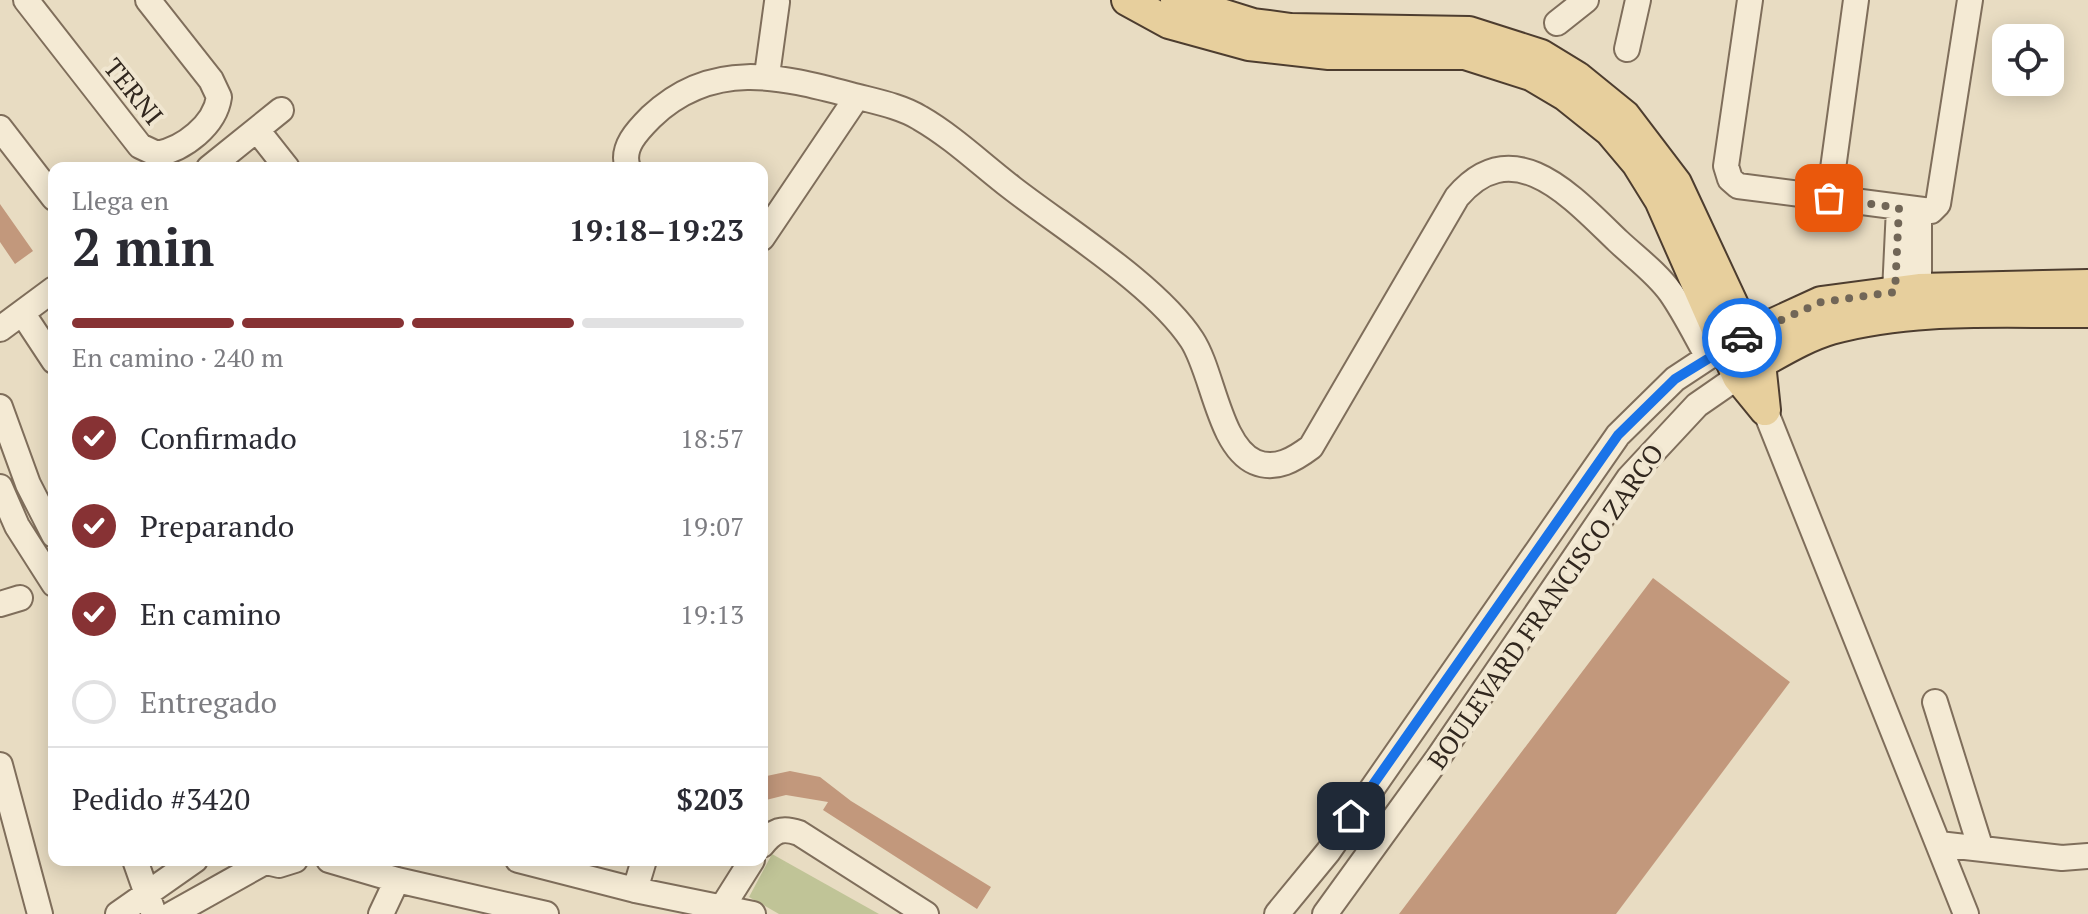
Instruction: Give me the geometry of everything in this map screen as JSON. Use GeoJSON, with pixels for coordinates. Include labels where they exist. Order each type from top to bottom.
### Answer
{"type":"FeatureCollection","features":[{"type":"Feature","properties":{"kind":"main road"},"geometry":{"type":"LineString","coordinates":[[1127,0],[1169,23],[1249,45],[1329,54],[1465,54],[1500,63],[1543,81],[1610,131],[1637,163],[1660,200],[1726,346],[1749,370],[1765,410]]}},
{"type":"Feature","properties":{"kind":"main road"},"geometry":{"type":"LineString","coordinates":[[1176,0],[1241,21],[1291,29],[1469,32],[1541,55],[1565,69],[1625,116],[1654,150],[1676,183],[1726,346]]}},
{"type":"Feature","properties":{"kind":"main road","name":"BOULEVARD FRANCISCO ZARCO"},"geometry":{"type":"LineString","coordinates":[[1726,346],[1821,302],[1907,290],[2088,285]]}},
{"type":"Feature","properties":{"kind":"main road","name":"BOULEVARD FRANCISCO ZARCO"},"geometry":{"type":"LineString","coordinates":[[1749,370],[1784,348],[1829,330],[1873,320],[1930,315],[2088,312]]}},
{"type":"Feature","properties":{"kind":"street","name":"TERNI"},"geometry":{"type":"LineString","coordinates":[[26,0],[140,146],[157,154],[193,138],[208,162]]}},
{"type":"Feature","properties":{"kind":"street"},"geometry":{"type":"LineString","coordinates":[[148,0],[216,89],[217,108],[193,138]]}},
{"type":"Feature","properties":{"kind":"street"},"geometry":{"type":"LineString","coordinates":[[1557,23],[1586,0]]}},
{"type":"Feature","properties":{"kind":"street"},"geometry":{"type":"LineString","coordinates":[[1627,49],[1638,0]]}},
{"type":"Feature","properties":{"kind":"street"},"geometry":{"type":"LineString","coordinates":[[1750,0],[1726,166],[1730,179],[1738,186],[1931,211],[1938,204],[1970,0]]}},
{"type":"Feature","properties":{"kind":"street"},"geometry":{"type":"LineString","coordinates":[[1829,198],[1856,0]]}},
{"type":"Feature","properties":{"kind":"street"},"geometry":{"type":"LineString","coordinates":[[767,75],[777,2]]}},
{"type":"Feature","properties":{"kind":"street"},"geometry":{"type":"LineString","coordinates":[[625,162],[631,141],[662,107],[703,86],[743,75],[767,75],[857,97],[919,117],[1160,302],[1194,344],[1224,422],[1244,453],[1256,462],[1274,465],[1293,461],[1311,447],[1457,197],[1475,176],[1500,168],[1536,175],[1563,190],[1726,346]]}},
{"type":"Feature","properties":{"kind":"street"},"geometry":{"type":"LineString","coordinates":[[768,229],[857,97]]}},
{"type":"Feature","properties":{"kind":"street"},"geometry":{"type":"LineString","coordinates":[[216,162],[281,110]]}},
{"type":"Feature","properties":{"kind":"street"},"geometry":{"type":"LineString","coordinates":[[0,128],[48,190]]}},
{"type":"Feature","properties":{"kind":"street"},"geometry":{"type":"LineString","coordinates":[[257,130],[282,162]]}},
{"type":"Feature","properties":{"kind":"street"},"geometry":{"type":"LineString","coordinates":[[1907,290],[1909,209]]}},
{"type":"Feature","properties":{"kind":"street"},"geometry":{"type":"LineString","coordinates":[[0,329],[48,294]]}},
{"type":"Feature","properties":{"kind":"street"},"geometry":{"type":"LineString","coordinates":[[23,314],[48,352]]}},
{"type":"Feature","properties":{"kind":"street","name":"BOULEVARD FRANCISCO ZARCO"},"geometry":{"type":"LineString","coordinates":[[1277,914],[1328,852],[1618,435],[1675,379],[1726,346]]}},
{"type":"Feature","properties":{"kind":"street","name":"BOULEVARD FRANCISCO ZARCO"},"geometry":{"type":"LineString","coordinates":[[1325,914],[1438,758],[1629,478],[1697,405],[1749,370]]}},
{"type":"Feature","properties":{"kind":"street"},"geometry":{"type":"LineString","coordinates":[[0,407],[28,484],[48,523]]}},
{"type":"Feature","properties":{"kind":"street"},"geometry":{"type":"LineString","coordinates":[[1765,410],[1966,914]]}},
{"type":"Feature","properties":{"kind":"street"},"geometry":{"type":"LineString","coordinates":[[0,487],[17,526],[48,575]]}},
{"type":"Feature","properties":{"kind":"street"},"geometry":{"type":"LineString","coordinates":[[1935,702],[1980,846]]}},
{"type":"Feature","properties":{"kind":"street"},"geometry":{"type":"LineString","coordinates":[[0,765],[40,914]]}},
{"type":"Feature","properties":{"kind":"street"},"geometry":{"type":"LineString","coordinates":[[768,838],[785,828],[799,833],[926,914]]}},
{"type":"Feature","properties":{"kind":"street"},"geometry":{"type":"LineString","coordinates":[[1939,844],[1980,846],[2062,858],[2088,856]]}},
{"type":"Feature","properties":{"kind":"street"},"geometry":{"type":"LineString","coordinates":[[137,866],[150,905]]}},
{"type":"Feature","properties":{"kind":"street"},"geometry":{"type":"LineString","coordinates":[[118,914],[150,905],[189,866]]}},
{"type":"Feature","properties":{"kind":"street"},"geometry":{"type":"LineString","coordinates":[[172,914],[252,866]]}},
{"type":"Feature","properties":{"kind":"street"},"geometry":{"type":"LineString","coordinates":[[349,866],[543,914]]}},
{"type":"Feature","properties":{"kind":"street"},"geometry":{"type":"LineString","coordinates":[[541,866],[635,890],[753,914]]}},
{"type":"Feature","properties":{"kind":"street"},"geometry":{"type":"LineString","coordinates":[[635,890],[642,866]]}},
{"type":"Feature","properties":{"kind":"street"},"geometry":{"type":"LineString","coordinates":[[723,906],[748,866]]}},
{"type":"Feature","properties":{"kind":"street"},"geometry":{"type":"LineString","coordinates":[[381,914],[397,880]]}},
{"type":"Feature","properties":{"kind":"green space"},"geometry":{"type":"Polygon","coordinates":[[[772,854],[879,914],[779,914],[749,897],[772,854]]]}},
{"type":"Feature","properties":{"kind":"building"},"geometry":{"type":"Polygon","coordinates":[[[0,204],[33,251],[15,264],[0,242],[0,204]]]}},
{"type":"Feature","properties":{"kind":"building"},"geometry":{"type":"Polygon","coordinates":[[[1653,578],[1790,682],[1616,914],[1399,914],[1653,578]]]}},
{"type":"Feature","properties":{"kind":"building"},"geometry":{"type":"Polygon","coordinates":[[[790,771],[820,777],[851,801],[991,887],[977,909],[823,810],[828,802],[786,795],[768,800],[768,776],[790,771]]]}},
{"type":"Feature","properties":{"kind":"way so far"},"geometry":{"type":"LineString","coordinates":[[1742,338],[1821,302],[1895,292],[1899,208],[1829,198]]}},
{"type":"Feature","properties":{"kind":"route"},"geometry":{"type":"LineString","coordinates":[[1351,816],[1396,756],[1618,435],[1675,379],[1742,338]]}}]}
